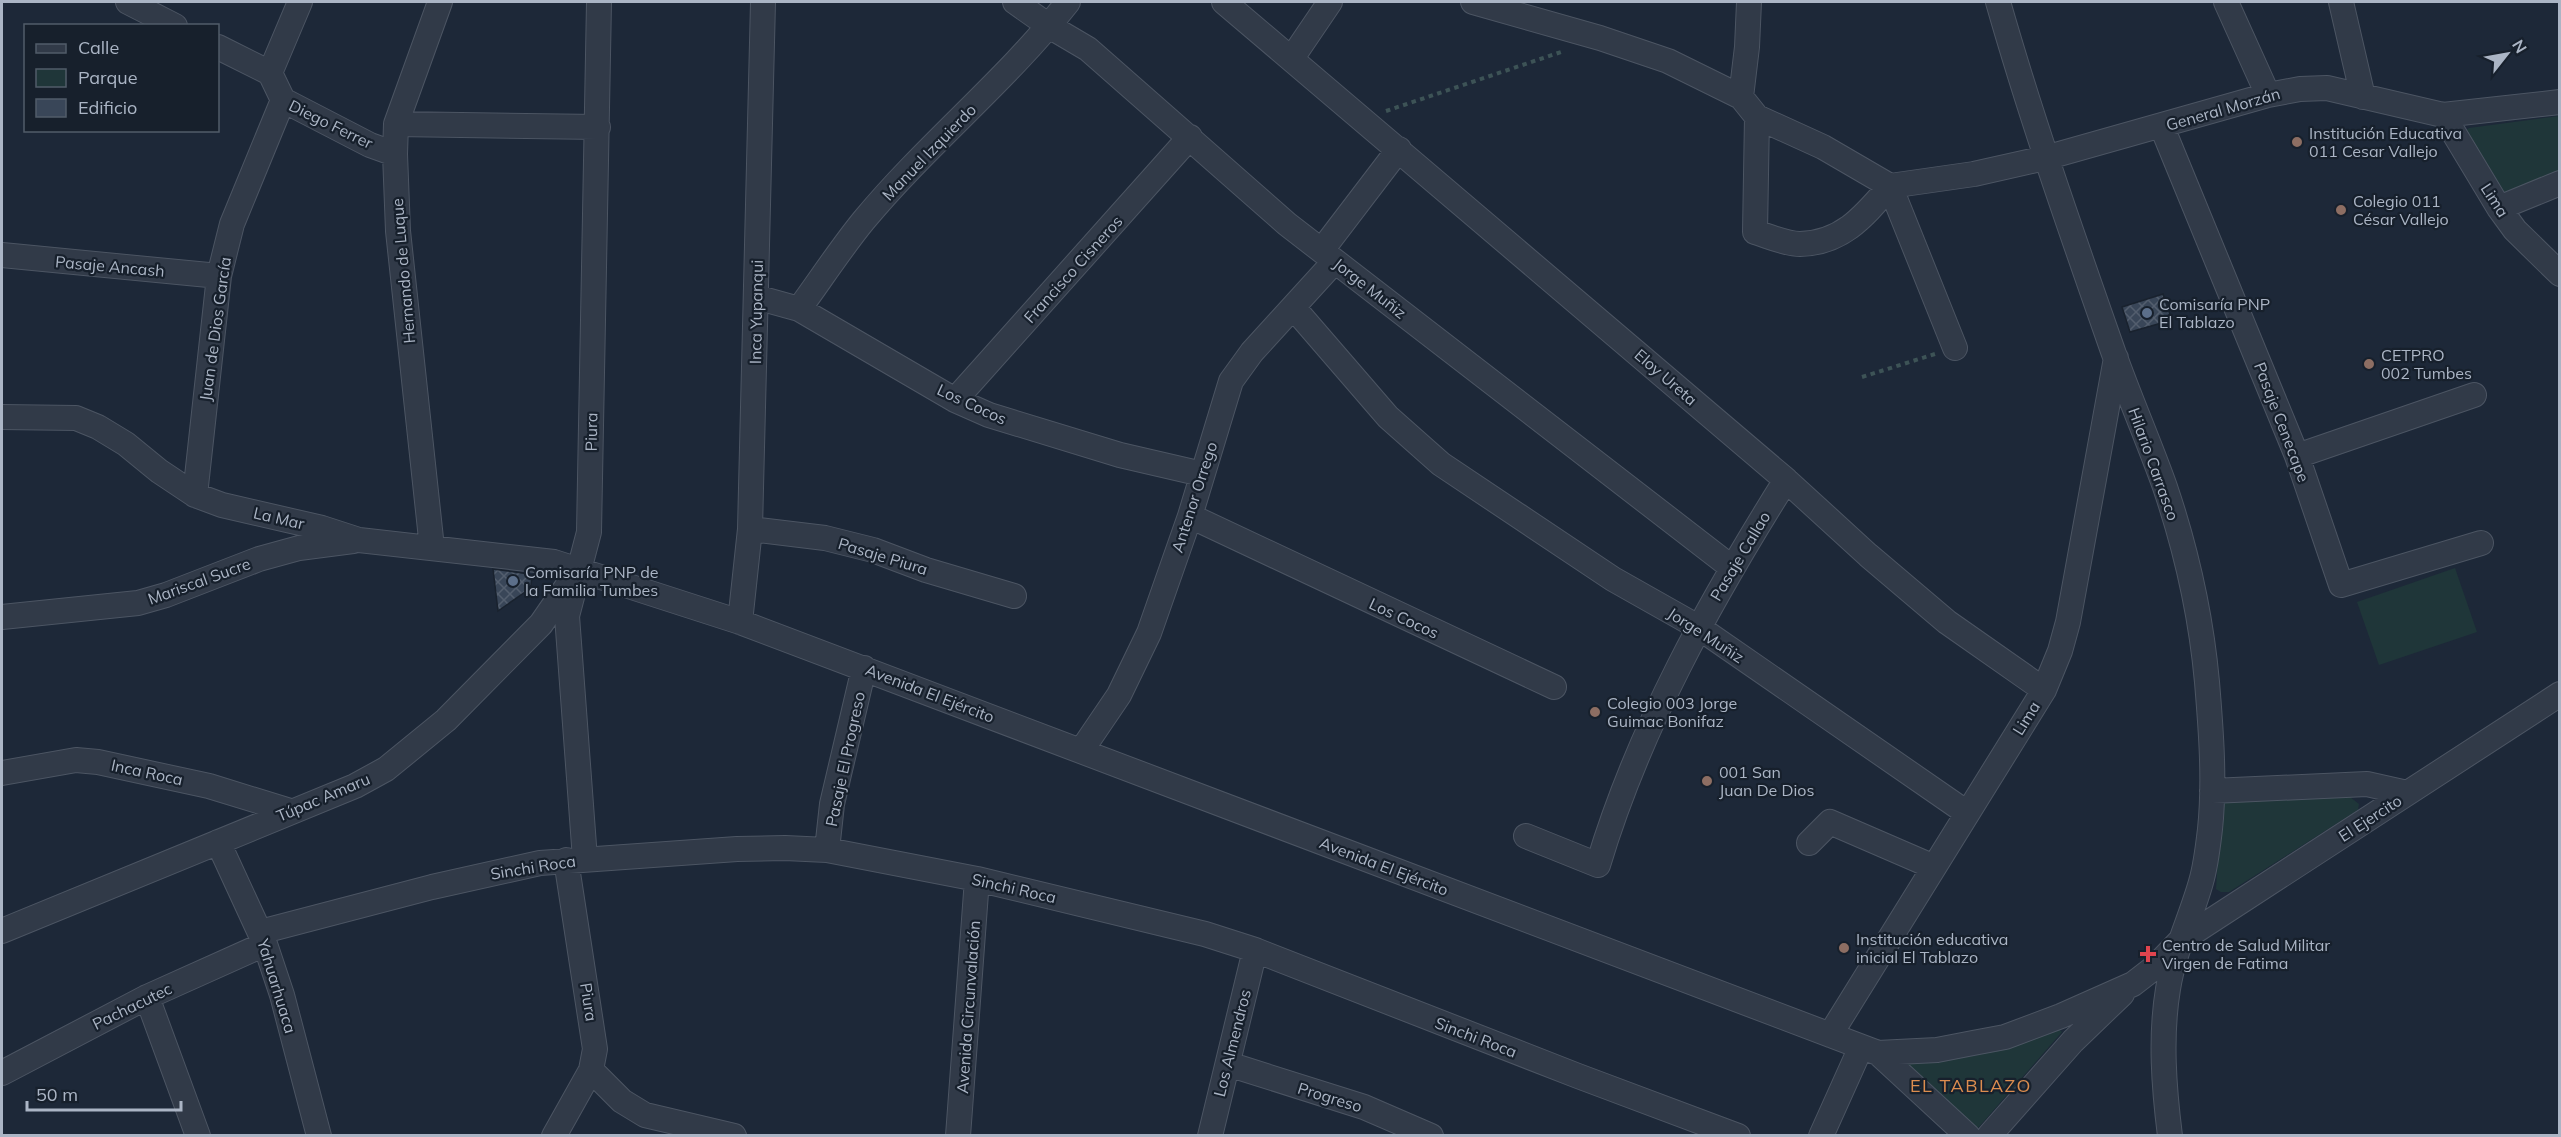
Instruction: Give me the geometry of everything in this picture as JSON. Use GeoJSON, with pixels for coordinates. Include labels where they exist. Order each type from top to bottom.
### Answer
{"type":"FeatureCollection","features":[{"type":"Feature","properties":{"kind":"street"},"geometry":{"type":"LineString","coordinates":[[128,2],[171,24]]}},
{"type":"Feature","properties":{"kind":"street"},"geometry":{"type":"LineString","coordinates":[[219,48],[270,73],[300,2]]}},
{"type":"Feature","properties":{"kind":"street","name":"Hernando de Luque"},"geometry":{"type":"LineString","coordinates":[[432,548],[398,231],[395,154],[396,124],[440,2]]}},
{"type":"Feature","properties":{"kind":"street","name":"Piura"},"geometry":{"type":"LineString","coordinates":[[554,1136],[591,1070],[595,1049],[575,860],[567,616],[589,532],[599,2]]}},
{"type":"Feature","properties":{"kind":"street","name":"Inca Yupanqui"},"geometry":{"type":"LineString","coordinates":[[740,622],[750,529],[763,2]]}},
{"type":"Feature","properties":{"kind":"street","name":"Jorge Muñiz"},"geometry":{"type":"LineString","coordinates":[[1015,2],[1088,49],[1287,224],[1731,567]]}},
{"type":"Feature","properties":{"kind":"street","name":"Manuel Izquierdo"},"geometry":{"type":"LineString","coordinates":[[799,309],[865,219],[1025,54],[1068,2]]}},
{"type":"Feature","properties":{"kind":"street","name":"Eloy Ureta"},"geometry":{"type":"LineString","coordinates":[[1224,2],[1786,480],[1868,555],[1947,622],[2044,690]]}},
{"type":"Feature","properties":{"kind":"street"},"geometry":{"type":"LineString","coordinates":[[1292,58],[1330,2]]}},
{"type":"Feature","properties":{"kind":"street"},"geometry":{"type":"LineString","coordinates":[[1473,2],[1600,38],[1668,61],[1741,97],[1757,117],[1823,147],[1890,186],[1955,348]]}},
{"type":"Feature","properties":{"kind":"street"},"geometry":{"type":"LineString","coordinates":[[1741,97],[1749,2]]}},
{"type":"Feature","properties":{"kind":"street","name":"Hilario Carrasco"},"geometry":{"type":"LineString","coordinates":[[1998,2],[2045,158],[2164,486],[2195,598],[2207,680],[2212,791],[2210,829],[2201,881],[2180,941],[2168,988],[2164,1031],[2165,1096],[2170,1136]]}},
{"type":"Feature","properties":{"kind":"street"},"geometry":{"type":"LineString","coordinates":[[2226,2],[2268,95]]}},
{"type":"Feature","properties":{"kind":"street"},"geometry":{"type":"LineString","coordinates":[[2341,2],[2363,97]]}},
{"type":"Feature","properties":{"kind":"street","name":"Diego Ferrer"},"geometry":{"type":"LineString","coordinates":[[270,73],[283,100],[370,145],[395,154]]}},
{"type":"Feature","properties":{"kind":"street","name":"General Morzán"},"geometry":{"type":"LineString","coordinates":[[1890,186],[1974,174],[2045,158],[2162,127],[2268,95],[2300,89],[2327,88],[2442,115],[2559,102]]}},
{"type":"Feature","properties":{"kind":"street","name":"Juan de Dios García"},"geometry":{"type":"LineString","coordinates":[[195,495],[219,276],[232,224],[283,100]]}},
{"type":"Feature","properties":{"kind":"street","name":"Lima"},"geometry":{"type":"LineString","coordinates":[[2442,115],[2515,230],[2559,274]]}},
{"type":"Feature","properties":{"kind":"street"},"geometry":{"type":"LineString","coordinates":[[1757,117],[1755,232],[1798,244],[1817,241],[1847,230],[1860,221],[1890,186]]}},
{"type":"Feature","properties":{"kind":"street","name":"Diego Ferrer"},"geometry":{"type":"LineString","coordinates":[[396,124],[598,127]]}},
{"type":"Feature","properties":{"kind":"street","name":"Pasaje Cenecape"},"geometry":{"type":"LineString","coordinates":[[2162,127],[2296,456],[2341,585],[2481,543]]}},
{"type":"Feature","properties":{"kind":"street","name":"Francisco Cisneros"},"geometry":{"type":"LineString","coordinates":[[955,400],[1190,137]]}},
{"type":"Feature","properties":{"kind":"street","name":"Antenor Orrego"},"geometry":{"type":"LineString","coordinates":[[1081,751],[1119,695],[1149,633],[1190,516],[1232,381],[1252,352],[1293,307],[1399,149]]}},
{"type":"Feature","properties":{"kind":"street"},"geometry":{"type":"LineString","coordinates":[[2499,208],[2559,183]]}},
{"type":"Feature","properties":{"kind":"street","name":"Pasaje Ancash"},"geometry":{"type":"LineString","coordinates":[[2,255],[219,276]]}},
{"type":"Feature","properties":{"kind":"street","name":"Los Cocos"},"geometry":{"type":"LineString","coordinates":[[756,297],[799,309],[955,400],[989,416],[1120,455],[1202,474]]}},
{"type":"Feature","properties":{"kind":"street","name":"Jorge Muñiz"},"geometry":{"type":"LineString","coordinates":[[1293,307],[1388,417],[1441,464],[1613,579],[1698,627],[1967,813]]}},
{"type":"Feature","properties":{"kind":"street","name":"Lima"},"geometry":{"type":"LineString","coordinates":[[1830,1035],[2044,690],[2060,651],[2068,622],[2116,358]]}},
{"type":"Feature","properties":{"kind":"street"},"geometry":{"type":"LineString","coordinates":[[2296,456],[2474,395]]}},
{"type":"Feature","properties":{"kind":"street","name":"La Mar"},"geometry":{"type":"LineString","coordinates":[[2,417],[76,418],[98,427],[126,444],[159,471],[195,495],[222,505],[301,522],[359,540],[524,557],[554,562],[578,570]]}},
{"type":"Feature","properties":{"kind":"street","name":"Pasaje Callao"},"geometry":{"type":"LineString","coordinates":[[1526,836],[1598,866],[1612,817],[1698,627],[1731,567],[1786,480]]}},
{"type":"Feature","properties":{"kind":"street","name":"Los Cocos"},"geometry":{"type":"LineString","coordinates":[[1190,516],[1554,687]]}},
{"type":"Feature","properties":{"kind":"street","name":"Pasaje Piura"},"geometry":{"type":"LineString","coordinates":[[750,529],[825,538],[873,550],[926,570],[1014,596]]}},
{"type":"Feature","properties":{"kind":"street","name":"Mariscal Sucre"},"geometry":{"type":"LineString","coordinates":[[2,617],[138,603],[166,595],[259,559],[299,548],[359,540]]}},
{"type":"Feature","properties":{"kind":"street","name":"Avenida El Ejército"},"geometry":{"type":"LineString","coordinates":[[578,570],[740,622],[864,668],[1869,1050],[1937,1050],[2005,1037],[2061,1016],[2133,984],[2156,967],[2180,941]]}},
{"type":"Feature","properties":{"kind":"street","name":"Túpac Amaru"},"geometry":{"type":"LineString","coordinates":[[2,931],[355,786],[387,769],[446,720],[541,624],[578,570]]}},
{"type":"Feature","properties":{"kind":"street","name":"Pasaje El Progreso"},"geometry":{"type":"LineString","coordinates":[[827,850],[832,804],[864,668]]}},
{"type":"Feature","properties":{"kind":"street","name":"El Ejercito"},"geometry":{"type":"LineString","coordinates":[[2180,941],[2559,694]]}},
{"type":"Feature","properties":{"kind":"street","name":"Inca Roca"},"geometry":{"type":"LineString","coordinates":[[2,772],[75,760],[98,762],[209,786],[290,811]]}},
{"type":"Feature","properties":{"kind":"street"},"geometry":{"type":"LineString","coordinates":[[2212,791],[2367,784],[2407,793]]}},
{"type":"Feature","properties":{"kind":"street"},"geometry":{"type":"LineString","coordinates":[[1809,843],[1830,822],[1934,867]]}},
{"type":"Feature","properties":{"kind":"street","name":"Yahuarhuaca"},"geometry":{"type":"LineString","coordinates":[[218,842],[262,938],[282,995],[319,1136]]}},
{"type":"Feature","properties":{"kind":"street","name":"Sinchi Roca"},"geometry":{"type":"LineString","coordinates":[[262,938],[504,870],[575,860],[737,849],[827,850],[977,879],[1205,934],[1255,950],[1578,1077],[1738,1136]]}},
{"type":"Feature","properties":{"kind":"street","name":"Avenida Circunvalación"},"geometry":{"type":"LineString","coordinates":[[958,1136],[977,879]]}},
{"type":"Feature","properties":{"kind":"street","name":"Pachacutec"},"geometry":{"type":"LineString","coordinates":[[2,1073],[262,938]]}},
{"type":"Feature","properties":{"kind":"street","name":"Los Almendros"},"geometry":{"type":"LineString","coordinates":[[1210,1136],[1255,950]]}},
{"type":"Feature","properties":{"kind":"street"},"geometry":{"type":"LineString","coordinates":[[1989,1136],[2073,1041],[2133,984]]}},
{"type":"Feature","properties":{"kind":"street"},"geometry":{"type":"LineString","coordinates":[[147,997],[198,1136]]}},
{"type":"Feature","properties":{"kind":"street"},"geometry":{"type":"LineString","coordinates":[[1821,1136],[1869,1050],[1968,1136]]}},
{"type":"Feature","properties":{"kind":"street","name":"Progreso"},"geometry":{"type":"LineString","coordinates":[[1228,1064],[1364,1107],[1431,1136]]}},
{"type":"Feature","properties":{"kind":"street"},"geometry":{"type":"LineString","coordinates":[[591,1070],[622,1101],[645,1115],[734,1136]]}},
{"type":"Feature","properties":{"kind":"path"},"geometry":{"type":"LineString","coordinates":[[1363,119],[1567,49]]}},
{"type":"Feature","properties":{"kind":"path"},"geometry":{"type":"LineString","coordinates":[[1862,377],[1955,348]]}},
{"type":"Feature","properties":{"kind":"green space"},"geometry":{"type":"Polygon","coordinates":[[[2559,116],[2559,176],[2507,198],[2465,131],[2469,128],[2559,116]]]}},
{"type":"Feature","properties":{"kind":"green space"},"geometry":{"type":"Polygon","coordinates":[[[2455,568],[2477,632],[2379,665],[2357,602],[2455,568]]]}},
{"type":"Feature","properties":{"kind":"green space"},"geometry":{"type":"Polygon","coordinates":[[[2222,797],[2350,797],[2359,804],[2358,810],[2229,892],[2221,892],[2216,889],[2222,797]]]}},
{"type":"Feature","properties":{"kind":"green space"},"geometry":{"type":"Polygon","coordinates":[[[2059,1029],[2062,1032],[1975,1129],[1903,1062],[2059,1029]]]}},
{"type":"Feature","properties":{"kind":"building","name":"Comisaría PNP El Tablazo"},"geometry":{"type":"Polygon","coordinates":[[[2163,294],[2172,320],[2130,332],[2122,307],[2163,294]]]}},
{"type":"Feature","properties":{"kind":"building","name":"Comisaría PNP de la Familia Tumbes"},"geometry":{"type":"Polygon","coordinates":[[[493,569],[532,576],[531,585],[525,592],[498,611],[493,569]]]}},
{"type":"Feature","properties":{"kind":"place","name":"Institución Educativa 011 Cesar Vallejo"},"geometry":{"type":"Point","coordinates":[2297,142]}},
{"type":"Feature","properties":{"kind":"place","name":"Colegio 011 César Vallejo"},"geometry":{"type":"Point","coordinates":[2341,210]}},
{"type":"Feature","properties":{"kind":"place","name":"Comisaría PNP El Tablazo"},"geometry":{"type":"Point","coordinates":[2147,313]}},
{"type":"Feature","properties":{"kind":"place","name":"CETPRO 002 Tumbes"},"geometry":{"type":"Point","coordinates":[2369,364]}},
{"type":"Feature","properties":{"kind":"place","name":"Comisaría PNP de la Familia Tumbes"},"geometry":{"type":"Point","coordinates":[513,581]}},
{"type":"Feature","properties":{"kind":"place","name":"Colegio 003 Jorge Guimac Bonifaz"},"geometry":{"type":"Point","coordinates":[1595,712]}},
{"type":"Feature","properties":{"kind":"place","name":"001 San Juan De Dios"},"geometry":{"type":"Point","coordinates":[1707,781]}},
{"type":"Feature","properties":{"kind":"place","name":"Institución educativa inicial El Tablazo"},"geometry":{"type":"Point","coordinates":[1844,948]}},
{"type":"Feature","properties":{"kind":"place","name":"Centro de Salud Militar Virgen de Fatima"},"geometry":{"type":"Point","coordinates":[2148,954]}},
{"type":"Feature","properties":{"kind":"district","name":"EL TABLAZO"},"geometry":{"type":"Point","coordinates":[1971,1086]}}]}
